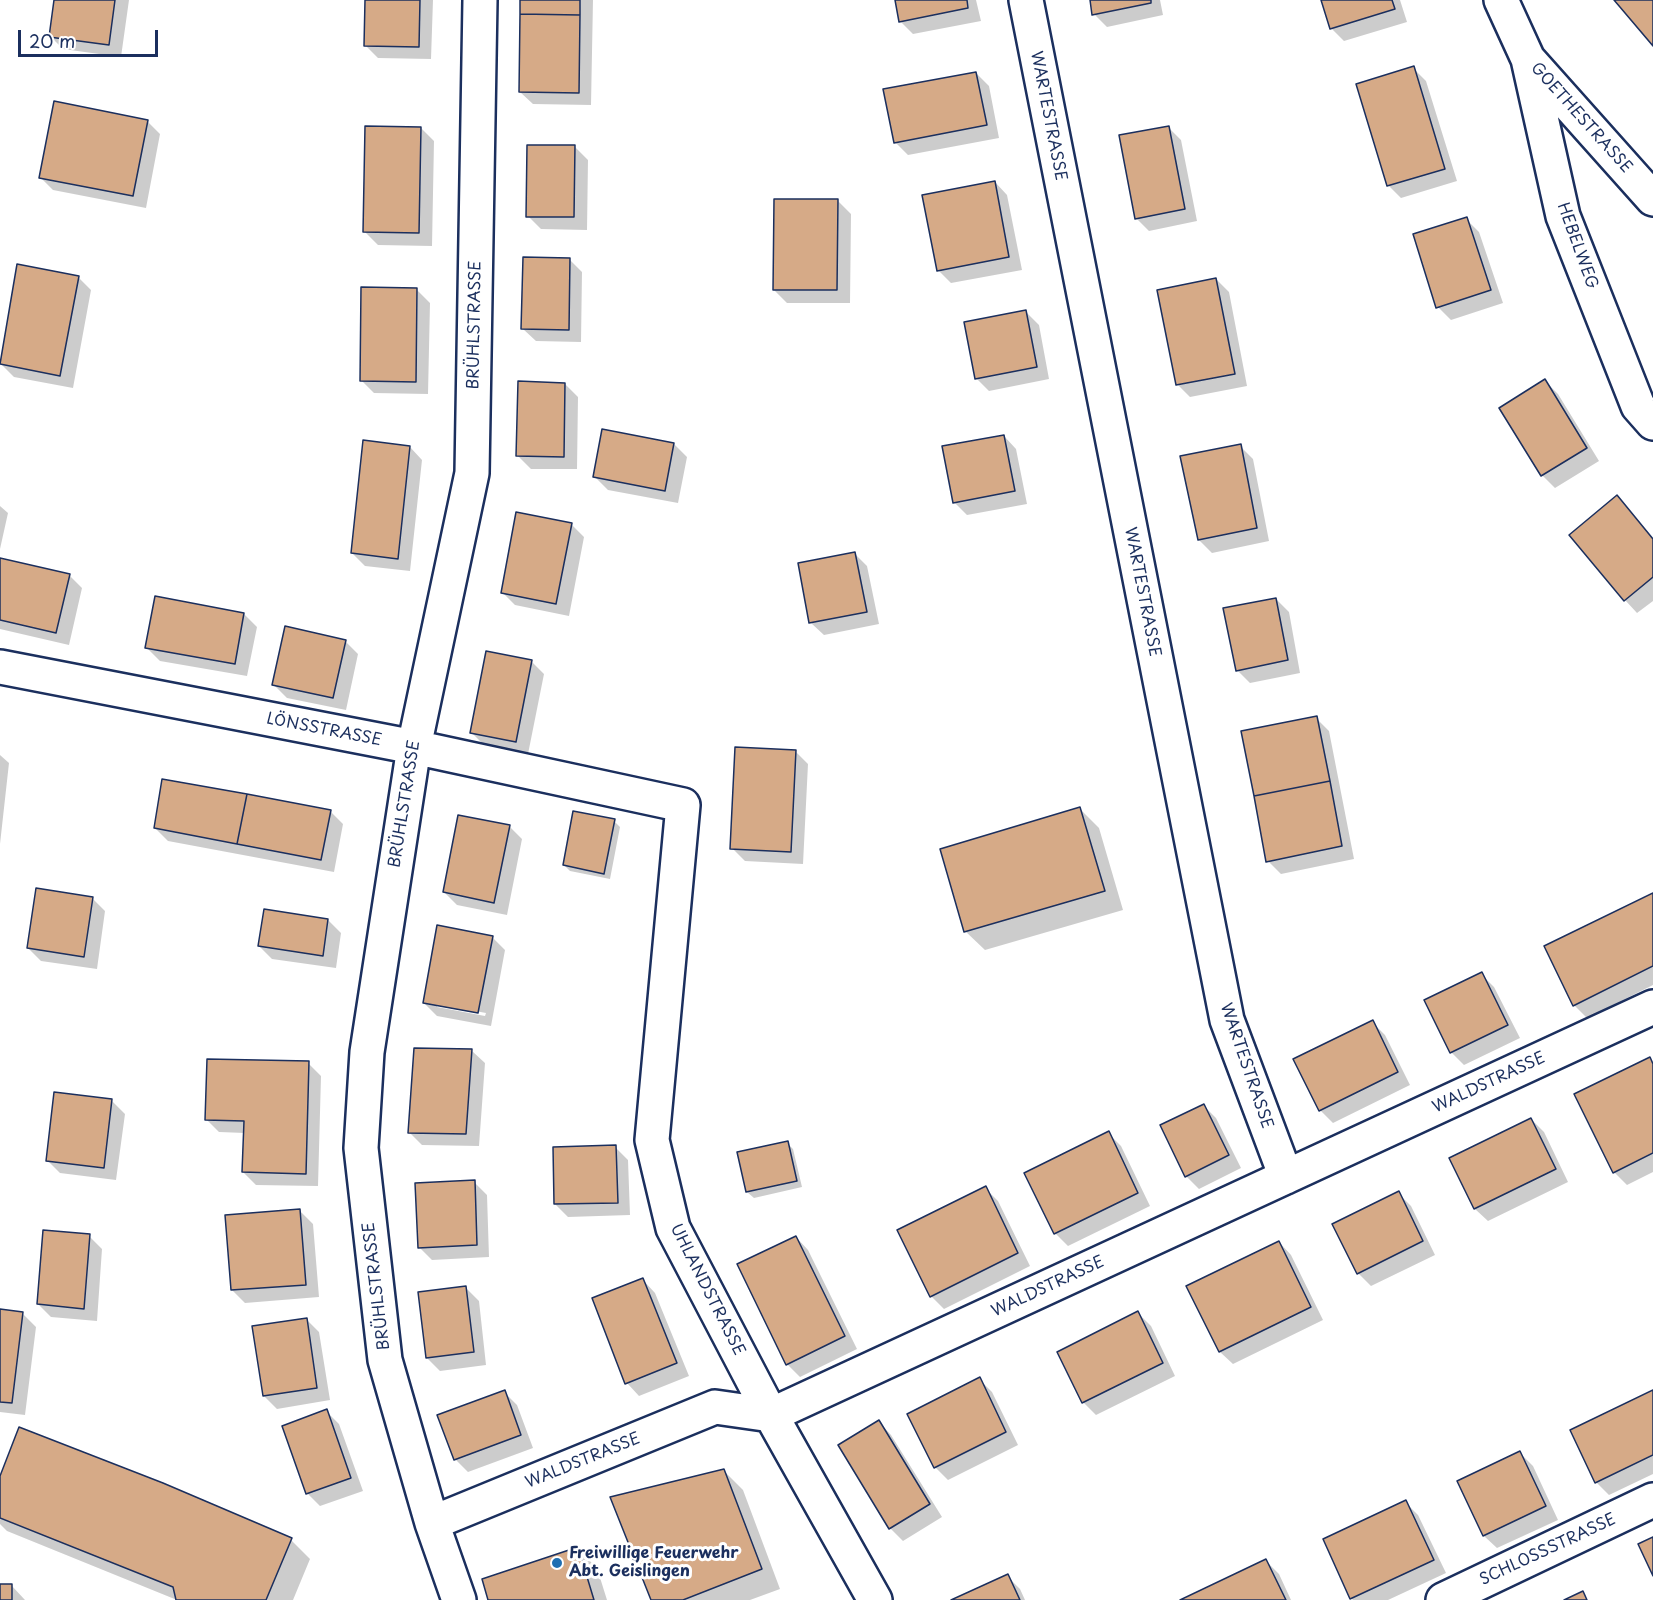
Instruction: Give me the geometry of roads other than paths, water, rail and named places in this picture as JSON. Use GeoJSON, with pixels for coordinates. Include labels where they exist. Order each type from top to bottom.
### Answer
{"type":"FeatureCollection","features":[{"type":"Feature","properties":{"kind":"street","name":"BRÜHLSTRASSE"},"geometry":{"type":"LineString","coordinates":[[459,1600],[432,1522],[385,1360],[361,1148],[366,1052],[414,747],[472,472],[480,0]]}},
{"type":"Feature","properties":{"kind":"street","name":"WARTESTRASSE"},"geometry":{"type":"LineString","coordinates":[[1026,0],[1227,1020],[1287,1177]]}},
{"type":"Feature","properties":{"kind":"street","name":"GOETHESTRASSE"},"geometry":{"type":"LineString","coordinates":[[1501,0],[1528,59],[1653,200]]}},
{"type":"Feature","properties":{"kind":"street","name":"HEBELWEG"},"geometry":{"type":"LineString","coordinates":[[1528,59],[1563,216],[1638,406],[1653,423]]}},
{"type":"Feature","properties":{"kind":"street","name":"LÖNSSTRASSE"},"geometry":{"type":"LineString","coordinates":[[0,667],[414,747],[683,806]]}},
{"type":"Feature","properties":{"kind":"street","name":"UHLANDSTRASSE"},"geometry":{"type":"LineString","coordinates":[[683,806],[652,1140],[673,1228],[771,1415],[876,1600]]}},
{"type":"Feature","properties":{"kind":"street","name":"WALDSTRASSE"},"geometry":{"type":"LineString","coordinates":[[432,1522],[715,1407],[771,1415],[1653,1007]]}},
{"type":"Feature","properties":{"kind":"street","name":"SCHLOSSSTRASSE"},"geometry":{"type":"LineString","coordinates":[[1443,1600],[1653,1500]]}},
{"type":"Feature","properties":{"kind":"place","name":"Freiwillige Feuerwehr Abt. Geislingen"},"geometry":{"type":"Point","coordinates":[557,1563]}}]}
